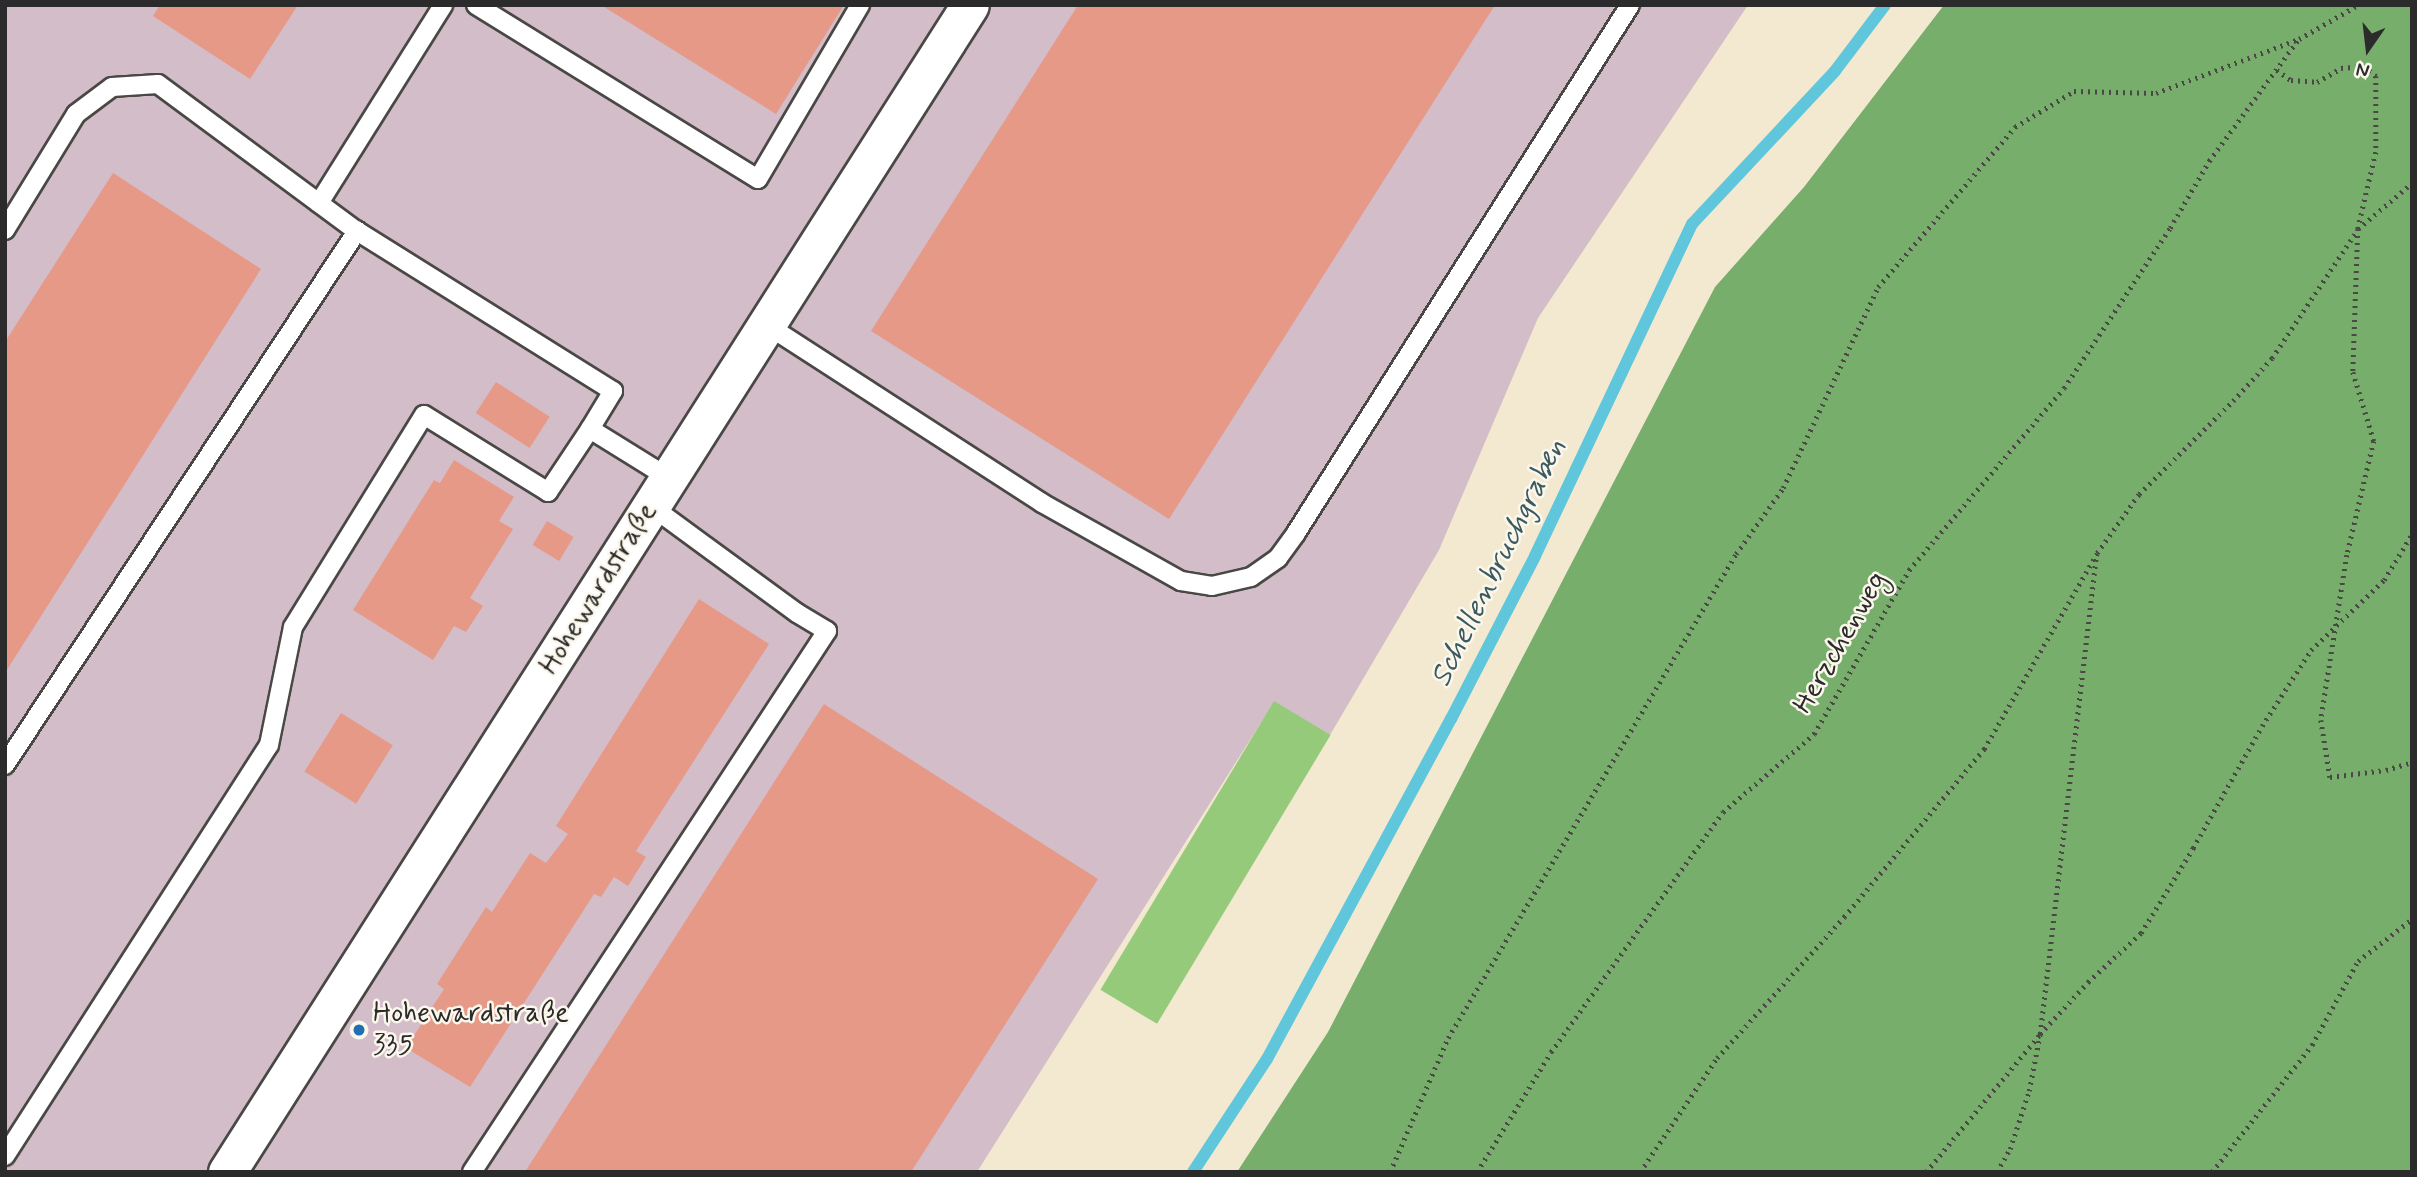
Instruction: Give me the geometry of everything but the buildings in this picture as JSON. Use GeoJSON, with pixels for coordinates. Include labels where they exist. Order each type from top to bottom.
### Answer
{"type":"FeatureCollection","features":[{"type":"Feature","properties":{"kind":"street","name":"Hohewardstraße"},"geometry":{"type":"LineString","coordinates":[[227,1172],[970,5]]}},
{"type":"Feature","properties":{"kind":"lane"},"geometry":{"type":"LineString","coordinates":[[319,203],[443,5]]}},
{"type":"Feature","properties":{"kind":"lane"},"geometry":{"type":"LineString","coordinates":[[476,5],[758,179],[860,5]]}},
{"type":"Feature","properties":{"kind":"lane"},"geometry":{"type":"LineString","coordinates":[[767,325],[1042,503],[1181,581],[1212,586],[1251,577],[1278,558],[1296,533],[1630,5]]}},
{"type":"Feature","properties":{"kind":"lane"},"geometry":{"type":"LineString","coordinates":[[5,230],[76,114],[112,87],[158,84],[358,232],[613,391],[548,492],[424,415],[293,626],[269,745],[5,1156]]}},
{"type":"Feature","properties":{"kind":"lane"},"geometry":{"type":"LineString","coordinates":[[5,765],[358,232]]}},
{"type":"Feature","properties":{"kind":"lane"},"geometry":{"type":"LineString","coordinates":[[471,1172],[827,631],[660,492],[590,429]]}},
{"type":"Feature","properties":{"kind":"path"},"geometry":{"type":"LineString","coordinates":[[1390,1172],[1448,1038],[1729,566],[1783,488],[1878,286],[2015,127],[2074,91],[2156,93],[2298,39],[2358,5]]}},
{"type":"Feature","properties":{"kind":"path","name":"Herzchenweg"},"geometry":{"type":"LineString","coordinates":[[1477,1172],[1551,1052],[1724,812],[1814,734],[1909,569],[2064,388],[2170,228],[2209,161],[2298,39]]}},
{"type":"Feature","properties":{"kind":"path"},"geometry":{"type":"LineString","coordinates":[[2277,70],[2291,80],[2317,82],[2341,68],[2364,66],[2376,76],[2376,152],[2358,229],[2353,372],[2374,441],[2347,555],[2321,720],[2330,777],[2386,770],[2412,762]]}},
{"type":"Feature","properties":{"kind":"path"},"geometry":{"type":"LineString","coordinates":[[1640,1172],[1717,1058],[1844,917],[1984,749],[2097,553],[2139,494],[2233,401],[2272,358],[2358,229],[2412,183]]}},
{"type":"Feature","properties":{"kind":"path"},"geometry":{"type":"LineString","coordinates":[[1926,1172],[2040,1034],[2088,982],[2141,933],[2262,726],[2311,650],[2384,580],[2412,534]]}},
{"type":"Feature","properties":{"kind":"path"},"geometry":{"type":"LineString","coordinates":[[1997,1172],[2010,1149],[2029,1091],[2040,1034],[2097,553]]}},
{"type":"Feature","properties":{"kind":"path"},"geometry":{"type":"LineString","coordinates":[[2212,1172],[2312,1045],[2358,961],[2412,919]]}},
{"type":"Feature","properties":{"kind":"shaded area"},"geometry":{"type":"Polygon","coordinates":[[[5,5],[1748,5],[1538,318],[1439,550],[1330,735],[1274,702],[977,1172],[5,1172],[5,5]]]}},
{"type":"Feature","properties":{"kind":"green space"},"geometry":{"type":"Polygon","coordinates":[[[1944,5],[2412,5],[2412,1172],[1237,1172],[1328,1032],[1715,287],[1804,187],[1944,5]]]}},
{"type":"Feature","properties":{"kind":"green space"},"geometry":{"type":"Polygon","coordinates":[[[1274,701],[1331,735],[1157,1024],[1100,990],[1274,701]]]}},
{"type":"Feature","properties":{"kind":"waterway","name":"Schellenbruchgraben"},"geometry":{"type":"LineString","coordinates":[[1193,1172],[1267,1059],[1451,719],[1535,556],[1692,224],[1835,71],[1885,5]]}},
{"type":"Feature","properties":{"kind":"place","name":"Hohewardstraße 335"},"geometry":{"type":"Point","coordinates":[359,1030]}}]}
